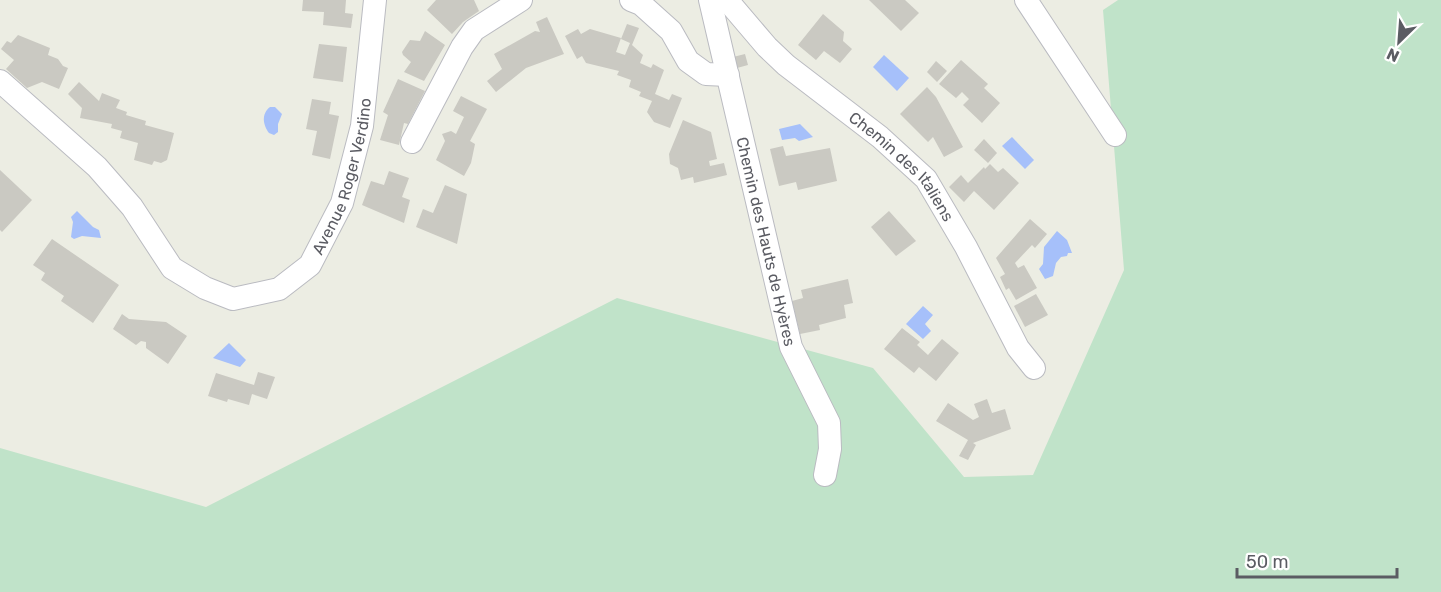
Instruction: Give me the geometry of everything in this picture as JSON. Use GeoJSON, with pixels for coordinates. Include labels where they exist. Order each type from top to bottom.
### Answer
{"type":"FeatureCollection","features":[{"type":"Feature","properties":{"kind":"street","name":"Avenue Roger Verdino"},"geometry":{"type":"LineString","coordinates":[[0,81],[97,167],[132,207],[172,268],[205,288],[233,299],[279,289],[310,265],[342,203],[362,126],[375,0]]}},
{"type":"Feature","properties":{"kind":"street"},"geometry":{"type":"LineString","coordinates":[[412,142],[462,47],[474,30],[521,0]]}},
{"type":"Feature","properties":{"kind":"street"},"geometry":{"type":"LineString","coordinates":[[632,0],[641,4],[672,31],[688,61],[706,74],[728,75]]}},
{"type":"Feature","properties":{"kind":"street","name":"Chemin des Hauts de Hyères"},"geometry":{"type":"LineString","coordinates":[[710,0],[791,347],[829,423],[830,448],[825,475]]}},
{"type":"Feature","properties":{"kind":"street","name":"Chemin des Italiens"},"geometry":{"type":"LineString","coordinates":[[727,0],[767,47],[786,65],[880,137],[926,179],[966,247],[1018,348],[1034,368]]}},
{"type":"Feature","properties":{"kind":"street"},"geometry":{"type":"LineString","coordinates":[[1026,0],[1116,135]]}},
{"type":"Feature","properties":{"kind":"green space"},"geometry":{"type":"Polygon","coordinates":[[[1118,0],[1441,0],[1441,592],[0,592],[0,448],[206,507],[617,298],[873,368],[964,477],[1033,475],[1124,270],[1103,10],[1118,0]]]}},
{"type":"Feature","properties":{"kind":"water"},"geometry":{"type":"Polygon","coordinates":[[[884,55],[909,78],[897,91],[873,67],[884,55]]]}},
{"type":"Feature","properties":{"kind":"water"},"geometry":{"type":"Polygon","coordinates":[[[270,107],[275,107],[282,114],[278,132],[274,135],[269,133],[264,123],[265,113],[270,107]]]}},
{"type":"Feature","properties":{"kind":"water"},"geometry":{"type":"Polygon","coordinates":[[[800,124],[813,137],[799,141],[795,138],[782,140],[779,129],[800,124]]]}},
{"type":"Feature","properties":{"kind":"water"},"geometry":{"type":"Polygon","coordinates":[[[1012,137],[1034,160],[1025,169],[1002,146],[1012,137]]]}},
{"type":"Feature","properties":{"kind":"water"},"geometry":{"type":"Polygon","coordinates":[[[77,211],[99,230],[101,238],[82,236],[74,239],[71,237],[73,222],[71,217],[77,211]]]}},
{"type":"Feature","properties":{"kind":"water"},"geometry":{"type":"Polygon","coordinates":[[[1057,231],[1067,240],[1072,253],[1061,257],[1056,263],[1053,276],[1045,279],[1039,269],[1043,264],[1044,247],[1057,231]]]}},
{"type":"Feature","properties":{"kind":"water"},"geometry":{"type":"Polygon","coordinates":[[[923,306],[933,315],[925,324],[931,331],[923,339],[906,324],[923,306]]]}},
{"type":"Feature","properties":{"kind":"water"},"geometry":{"type":"Polygon","coordinates":[[[229,343],[246,360],[240,367],[213,358],[229,343]]]}},
{"type":"Feature","properties":{"kind":"building"},"geometry":{"type":"Polygon","coordinates":[[[303,0],[346,0],[345,13],[353,14],[351,28],[323,25],[324,12],[302,11],[303,0]]]}},
{"type":"Feature","properties":{"kind":"building"},"geometry":{"type":"Polygon","coordinates":[[[436,0],[474,0],[479,11],[463,22],[452,34],[427,10],[436,0]]]}},
{"type":"Feature","properties":{"kind":"building"},"geometry":{"type":"Polygon","coordinates":[[[869,0],[905,0],[919,13],[901,31],[869,0]]]}},
{"type":"Feature","properties":{"kind":"building"},"geometry":{"type":"Polygon","coordinates":[[[823,14],[844,32],[843,41],[852,49],[840,63],[824,51],[816,60],[798,45],[823,14]]]}},
{"type":"Feature","properties":{"kind":"building"},"geometry":{"type":"Polygon","coordinates":[[[547,17],[564,54],[526,68],[496,92],[487,81],[502,69],[494,54],[535,31],[540,32],[536,22],[547,17]]]}},
{"type":"Feature","properties":{"kind":"building"},"geometry":{"type":"Polygon","coordinates":[[[627,24],[639,28],[632,45],[643,55],[640,63],[651,68],[653,64],[664,70],[655,94],[669,100],[672,94],[682,98],[670,128],[654,122],[647,112],[652,101],[639,96],[641,92],[629,87],[631,80],[617,75],[619,71],[586,63],[582,56],[577,59],[565,36],[578,29],[581,34],[590,29],[621,38],[616,52],[625,55],[630,43],[621,39],[627,24]]]}},
{"type":"Feature","properties":{"kind":"building"},"geometry":{"type":"Polygon","coordinates":[[[425,31],[445,45],[424,81],[404,72],[411,62],[402,52],[410,40],[420,41],[425,31]]]}},
{"type":"Feature","properties":{"kind":"building"},"geometry":{"type":"Polygon","coordinates":[[[18,35],[50,48],[48,55],[58,59],[63,66],[68,68],[59,89],[42,82],[27,88],[6,69],[14,60],[1,49],[7,41],[11,43],[18,35]]]}},
{"type":"Feature","properties":{"kind":"building"},"geometry":{"type":"Polygon","coordinates":[[[319,44],[347,47],[343,82],[313,78],[319,44]]]}},
{"type":"Feature","properties":{"kind":"building"},"geometry":{"type":"Polygon","coordinates":[[[745,54],[748,65],[737,68],[733,57],[745,54]]]}},
{"type":"Feature","properties":{"kind":"building"},"geometry":{"type":"Polygon","coordinates":[[[961,60],[988,84],[984,88],[1000,103],[982,123],[963,105],[969,99],[962,92],[956,98],[939,84],[961,60]]]}},
{"type":"Feature","properties":{"kind":"building"},"geometry":{"type":"Polygon","coordinates":[[[936,61],[947,71],[937,82],[927,72],[936,61]]]}},
{"type":"Feature","properties":{"kind":"building"},"geometry":{"type":"Polygon","coordinates":[[[398,79],[425,91],[408,124],[404,123],[399,145],[380,140],[388,115],[383,112],[398,79]]]}},
{"type":"Feature","properties":{"kind":"building"},"geometry":{"type":"Polygon","coordinates":[[[79,82],[99,101],[102,93],[120,100],[116,108],[127,112],[126,115],[146,121],[145,125],[174,133],[167,160],[161,163],[154,161],[152,165],[134,160],[138,143],[120,138],[122,131],[111,128],[112,124],[80,118],[82,108],[68,94],[79,82]]]}},
{"type":"Feature","properties":{"kind":"building"},"geometry":{"type":"Polygon","coordinates":[[[927,87],[936,97],[963,147],[944,157],[933,137],[928,142],[900,114],[927,87]]]}},
{"type":"Feature","properties":{"kind":"building"},"geometry":{"type":"Polygon","coordinates":[[[461,96],[487,109],[470,141],[475,144],[471,163],[464,176],[436,160],[445,141],[442,134],[451,131],[456,134],[464,117],[453,111],[461,96]]]}},
{"type":"Feature","properties":{"kind":"building"},"geometry":{"type":"Polygon","coordinates":[[[312,99],[331,102],[329,114],[339,116],[330,159],[312,155],[317,131],[306,129],[312,99]]]}},
{"type":"Feature","properties":{"kind":"building"},"geometry":{"type":"Polygon","coordinates":[[[683,120],[711,132],[717,159],[709,161],[710,166],[724,163],[727,175],[694,183],[693,177],[681,180],[678,168],[670,164],[669,154],[683,120]]]}},
{"type":"Feature","properties":{"kind":"building"},"geometry":{"type":"Polygon","coordinates":[[[984,139],[997,153],[988,163],[974,150],[984,139]]]}},
{"type":"Feature","properties":{"kind":"building"},"geometry":{"type":"Polygon","coordinates":[[[783,146],[786,156],[830,148],[837,181],[798,190],[796,182],[779,186],[770,149],[783,146]]]}},
{"type":"Feature","properties":{"kind":"building"},"geometry":{"type":"Polygon","coordinates":[[[990,164],[998,172],[1003,168],[1019,183],[994,210],[974,191],[964,202],[949,187],[961,175],[968,183],[990,164]]]}},
{"type":"Feature","properties":{"kind":"building"},"geometry":{"type":"Polygon","coordinates":[[[0,170],[32,200],[2,232],[0,230],[0,170]]]}},
{"type":"Feature","properties":{"kind":"building"},"geometry":{"type":"Polygon","coordinates":[[[389,171],[409,178],[402,197],[410,200],[404,223],[362,205],[371,181],[384,185],[389,171]]]}},
{"type":"Feature","properties":{"kind":"building"},"geometry":{"type":"Polygon","coordinates":[[[445,185],[467,194],[457,244],[416,227],[423,209],[433,213],[445,185]]]}},
{"type":"Feature","properties":{"kind":"building"},"geometry":{"type":"Polygon","coordinates":[[[889,211],[916,241],[896,256],[871,227],[889,211]]]}},
{"type":"Feature","properties":{"kind":"building"},"geometry":{"type":"Polygon","coordinates":[[[1030,219],[1047,234],[1035,248],[1032,245],[1015,263],[1018,268],[1024,265],[1037,288],[1016,300],[1009,288],[1006,290],[1000,277],[1005,274],[996,258],[1030,219]]]}},
{"type":"Feature","properties":{"kind":"building"},"geometry":{"type":"Polygon","coordinates":[[[52,239],[119,285],[93,323],[61,301],[64,296],[41,280],[45,273],[33,265],[52,239]]]}},
{"type":"Feature","properties":{"kind":"building"},"geometry":{"type":"Polygon","coordinates":[[[848,279],[853,303],[844,305],[846,318],[819,325],[820,330],[800,334],[792,301],[803,298],[801,290],[848,279]]]}},
{"type":"Feature","properties":{"kind":"building"},"geometry":{"type":"Polygon","coordinates":[[[1036,294],[1048,315],[1025,327],[1014,306],[1036,294]]]}},
{"type":"Feature","properties":{"kind":"building"},"geometry":{"type":"Polygon","coordinates":[[[122,314],[129,319],[166,322],[187,336],[168,364],[146,348],[146,342],[141,341],[136,345],[113,329],[122,314]]]}},
{"type":"Feature","properties":{"kind":"building"},"geometry":{"type":"Polygon","coordinates":[[[902,328],[920,342],[917,345],[928,355],[942,339],[959,353],[936,381],[919,367],[914,373],[884,349],[902,328]]]}},
{"type":"Feature","properties":{"kind":"building"},"geometry":{"type":"Polygon","coordinates":[[[258,372],[275,377],[267,399],[252,394],[249,405],[208,396],[216,373],[254,385],[258,372]]]}},
{"type":"Feature","properties":{"kind":"building"},"geometry":{"type":"Polygon","coordinates":[[[987,399],[992,413],[1005,409],[1011,429],[973,443],[976,445],[968,460],[959,456],[968,440],[936,421],[948,403],[973,420],[979,417],[974,404],[987,399]]]}}]}
